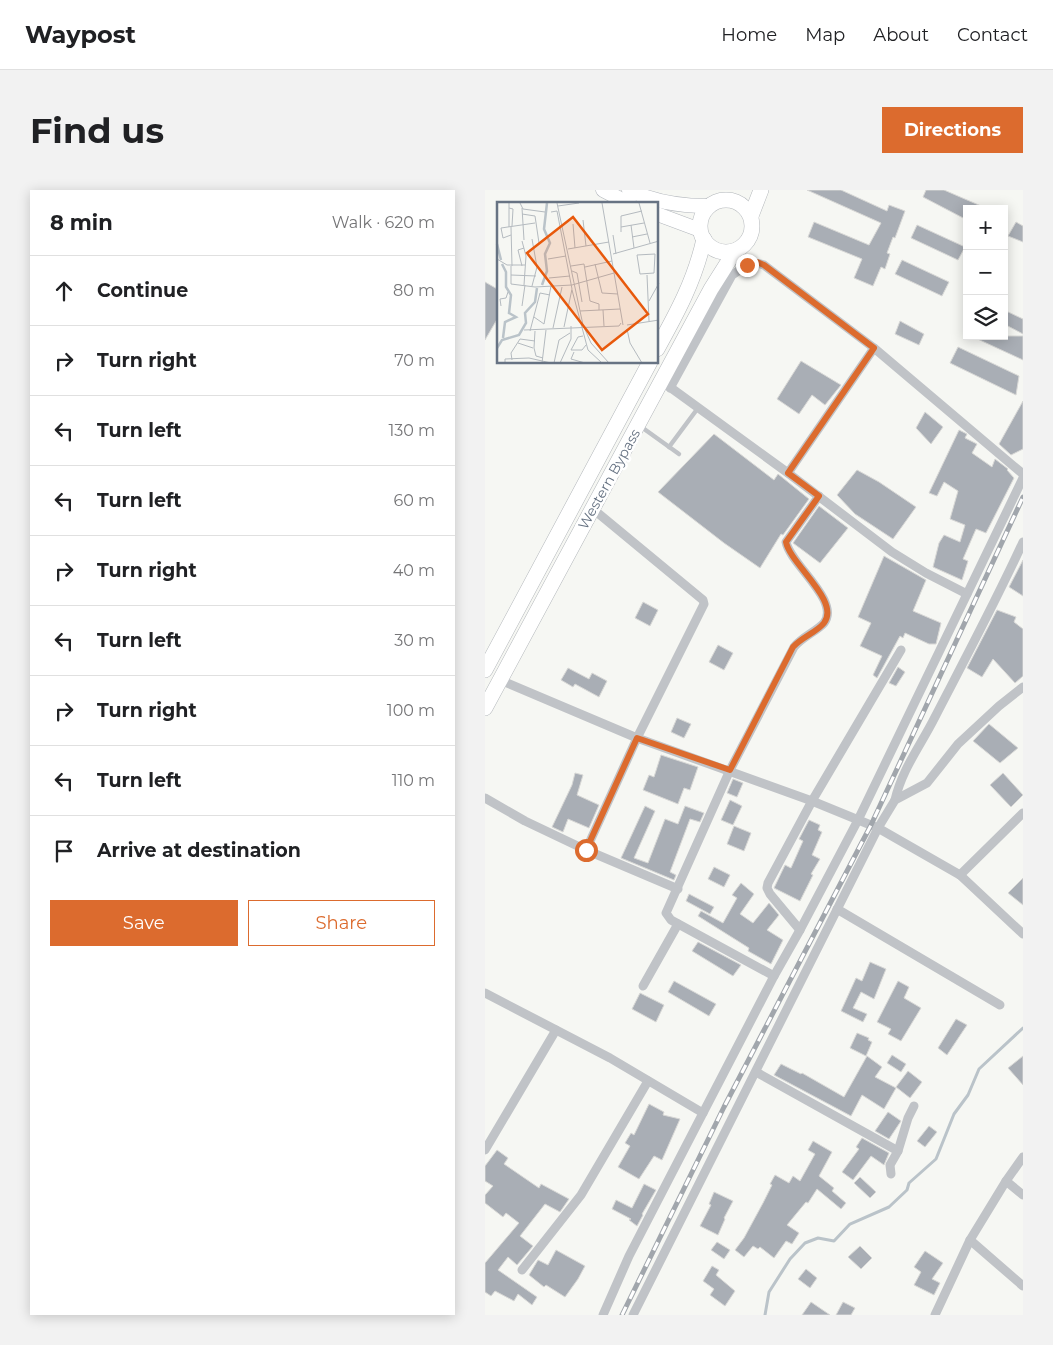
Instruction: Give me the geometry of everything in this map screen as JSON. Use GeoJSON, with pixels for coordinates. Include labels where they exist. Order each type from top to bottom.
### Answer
{"type":"FeatureCollection","features":[{"type":"Feature","properties":{"kind":"main road"},"geometry":{"type":"LineString","coordinates":[[603,190],[626,202]]}},
{"type":"Feature","properties":{"kind":"main road"},"geometry":{"type":"LineString","coordinates":[[629,190],[650,199],[671,204],[707,206],[728,195],[745,207],[751,216]]}},
{"type":"Feature","properties":{"kind":"main road"},"geometry":{"type":"LineString","coordinates":[[659,215],[702,235],[714,249],[721,252],[735,251],[745,244],[750,237],[752,229],[751,216],[761,190]]}},
{"type":"Feature","properties":{"kind":"main road"},"geometry":{"type":"LineString","coordinates":[[659,345],[686,296],[701,256],[702,216],[707,206]]}},
{"type":"Feature","properties":{"kind":"main road","name":"Western Bypass"},"geometry":{"type":"LineString","coordinates":[[485,708],[639,426],[666,385],[711,289],[735,251]]}},
{"type":"Feature","properties":{"kind":"main road","name":"Western Bypass"},"geometry":{"type":"LineString","coordinates":[[485,670],[649,364]]}},
{"type":"Feature","properties":{"kind":"street"},"geometry":{"type":"LineString","coordinates":[[967,594],[926,573],[892,552],[788,473],[666,385],[732,275],[747,265],[757,262],[764,265],[874,348],[1023,474]]}},
{"type":"Feature","properties":{"kind":"street"},"geometry":{"type":"LineString","coordinates":[[788,473],[874,348]]}},
{"type":"Feature","properties":{"kind":"street"},"geometry":{"type":"LineString","coordinates":[[603,1315],[629,1256],[774,976],[858,820],[1023,478]]}},
{"type":"Feature","properties":{"kind":"street"},"geometry":{"type":"LineString","coordinates":[[774,976],[671,920],[666,913],[730,770],[793,647],[824,623],[828,612],[825,599],[789,552],[786,542],[819,496]]}},
{"type":"Feature","properties":{"kind":"street"},"geometry":{"type":"LineString","coordinates":[[586,850],[637,738],[702,608],[703,600],[593,509]]}},
{"type":"Feature","properties":{"kind":"street"},"geometry":{"type":"LineString","coordinates":[[633,1315],[878,828],[895,800],[901,779],[909,763],[934,719],[1023,542]]}},
{"type":"Feature","properties":{"kind":"street"},"geometry":{"type":"LineString","coordinates":[[800,930],[770,894],[767,888],[768,883],[812,801],[901,650]]}},
{"type":"Feature","properties":{"kind":"street"},"geometry":{"type":"LineString","coordinates":[[500,680],[637,738],[730,770],[878,828],[960,875],[1023,934]]}},
{"type":"Feature","properties":{"kind":"street"},"geometry":{"type":"LineString","coordinates":[[895,800],[927,783],[958,744],[999,706],[1023,687]]}},
{"type":"Feature","properties":{"kind":"street"},"geometry":{"type":"LineString","coordinates":[[485,798],[525,821],[586,850],[678,889]]}},
{"type":"Feature","properties":{"kind":"street"},"geometry":{"type":"LineString","coordinates":[[960,875],[1023,812]]}},
{"type":"Feature","properties":{"kind":"street"},"geometry":{"type":"LineString","coordinates":[[837,909],[1000,1005]]}},
{"type":"Feature","properties":{"kind":"street"},"geometry":{"type":"LineString","coordinates":[[643,986],[678,924]]}},
{"type":"Feature","properties":{"kind":"street"},"geometry":{"type":"LineString","coordinates":[[485,993],[556,1030],[703,1113]]}},
{"type":"Feature","properties":{"kind":"street"},"geometry":{"type":"LineString","coordinates":[[485,1150],[556,1030]]}},
{"type":"Feature","properties":{"kind":"street"},"geometry":{"type":"LineString","coordinates":[[756,1072],[898,1151]]}},
{"type":"Feature","properties":{"kind":"street"},"geometry":{"type":"LineString","coordinates":[[522,1270],[581,1195],[648,1081]]}},
{"type":"Feature","properties":{"kind":"street"},"geometry":{"type":"LineString","coordinates":[[891,1174],[890,1165],[898,1151],[908,1118],[914,1106]]}},
{"type":"Feature","properties":{"kind":"street"},"geometry":{"type":"LineString","coordinates":[[935,1315],[970,1240],[1023,1157]]}},
{"type":"Feature","properties":{"kind":"street"},"geometry":{"type":"LineString","coordinates":[[1006,1181],[1023,1195]]}},
{"type":"Feature","properties":{"kind":"street"},"geometry":{"type":"LineString","coordinates":[[970,1240],[1023,1286]]}},
{"type":"Feature","properties":{"kind":"lane"},"geometry":{"type":"LineString","coordinates":[[669,447],[699,408]]}},
{"type":"Feature","properties":{"kind":"lane"},"geometry":{"type":"LineString","coordinates":[[639,426],[679,454]]}},
{"type":"Feature","properties":{"kind":"building"},"geometry":{"type":"Polygon","coordinates":[[[807,190],[841,190],[887,211],[889,205],[905,211],[887,253],[890,254],[885,269],[881,267],[873,286],[854,278],[862,259],[808,237],[814,222],[869,245],[881,223],[807,190]]]}},
{"type":"Feature","properties":{"kind":"building"},"geometry":{"type":"Polygon","coordinates":[[[926,190],[944,190],[979,205],[963,205],[963,218],[923,197],[926,190]]]}},
{"type":"Feature","properties":{"kind":"building"},"geometry":{"type":"Polygon","coordinates":[[[1016,222],[1023,226],[1023,242],[1008,236],[1016,222]]]}},
{"type":"Feature","properties":{"kind":"building"},"geometry":{"type":"Polygon","coordinates":[[[917,225],[963,246],[963,251],[958,260],[911,238],[917,225]]]}},
{"type":"Feature","properties":{"kind":"building"},"geometry":{"type":"Polygon","coordinates":[[[902,260],[949,282],[942,296],[895,274],[902,260]]]}},
{"type":"Feature","properties":{"kind":"building"},"geometry":{"type":"Polygon","coordinates":[[[485,282],[497,289],[497,319],[485,340],[485,282]]]}},
{"type":"Feature","properties":{"kind":"building"},"geometry":{"type":"Polygon","coordinates":[[[1008,312],[1023,319],[1023,334],[1008,326],[1008,312]]]}},
{"type":"Feature","properties":{"kind":"building"},"geometry":{"type":"Polygon","coordinates":[[[900,321],[924,334],[919,345],[895,334],[900,321]]]}},
{"type":"Feature","properties":{"kind":"building"},"geometry":{"type":"Polygon","coordinates":[[[1008,336],[1023,336],[1023,360],[980,340],[1008,340],[1008,336]]]}},
{"type":"Feature","properties":{"kind":"building"},"geometry":{"type":"Polygon","coordinates":[[[958,347],[1019,376],[1016,395],[950,363],[958,347]]]}},
{"type":"Feature","properties":{"kind":"building"},"geometry":{"type":"Polygon","coordinates":[[[801,361],[841,385],[825,405],[812,395],[799,414],[777,399],[801,361]]]}},
{"type":"Feature","properties":{"kind":"building"},"geometry":{"type":"Polygon","coordinates":[[[1023,401],[1023,449],[1011,455],[999,444],[1023,401]]]}},
{"type":"Feature","properties":{"kind":"building"},"geometry":{"type":"Polygon","coordinates":[[[925,412],[943,427],[931,444],[916,428],[925,412]]]}},
{"type":"Feature","properties":{"kind":"building"},"geometry":{"type":"Polygon","coordinates":[[[959,430],[967,434],[965,438],[977,444],[972,453],[992,467],[995,459],[1008,469],[1014,478],[986,533],[976,529],[963,559],[968,561],[962,580],[933,567],[939,543],[944,535],[960,542],[965,525],[950,519],[958,491],[944,482],[937,496],[929,493],[959,430]]]}},
{"type":"Feature","properties":{"kind":"building"},"geometry":{"type":"Polygon","coordinates":[[[714,434],[774,480],[778,474],[809,499],[783,535],[781,534],[760,568],[658,492],[714,434]]]}},
{"type":"Feature","properties":{"kind":"building"},"geometry":{"type":"Polygon","coordinates":[[[857,470],[879,482],[916,507],[893,539],[855,514],[837,495],[857,470]]]}},
{"type":"Feature","properties":{"kind":"building"},"geometry":{"type":"Polygon","coordinates":[[[819,506],[848,528],[820,563],[793,543],[819,506]]]}},
{"type":"Feature","properties":{"kind":"building"},"geometry":{"type":"Polygon","coordinates":[[[884,556],[926,580],[913,611],[941,623],[936,644],[929,644],[905,633],[903,638],[900,636],[877,678],[873,675],[882,656],[860,646],[871,623],[858,617],[884,556]]]}},
{"type":"Feature","properties":{"kind":"building"},"geometry":{"type":"Polygon","coordinates":[[[1023,560],[1023,596],[1009,587],[1023,560]]]}},
{"type":"Feature","properties":{"kind":"building"},"geometry":{"type":"Polygon","coordinates":[[[643,602],[658,610],[650,626],[635,618],[643,602]]]}},
{"type":"Feature","properties":{"kind":"building"},"geometry":{"type":"Polygon","coordinates":[[[997,610],[1016,617],[1014,622],[1023,629],[1023,676],[1015,683],[993,659],[982,677],[967,668],[997,610]]]}},
{"type":"Feature","properties":{"kind":"building"},"geometry":{"type":"Polygon","coordinates":[[[718,645],[733,653],[724,670],[709,662],[718,645]]]}},
{"type":"Feature","properties":{"kind":"building"},"geometry":{"type":"Polygon","coordinates":[[[898,667],[905,672],[896,686],[889,683],[898,667]]]}},
{"type":"Feature","properties":{"kind":"building"},"geometry":{"type":"Polygon","coordinates":[[[568,668],[589,679],[592,673],[607,681],[599,697],[575,684],[573,687],[561,680],[568,668]]]}},
{"type":"Feature","properties":{"kind":"building"},"geometry":{"type":"Polygon","coordinates":[[[677,718],[691,724],[684,738],[671,732],[677,718]]]}},
{"type":"Feature","properties":{"kind":"building"},"geometry":{"type":"Polygon","coordinates":[[[989,724],[1018,748],[1000,763],[973,741],[989,724]]]}},
{"type":"Feature","properties":{"kind":"building"},"geometry":{"type":"Polygon","coordinates":[[[661,755],[698,767],[690,790],[684,788],[678,804],[643,790],[649,775],[654,777],[661,755]]]}},
{"type":"Feature","properties":{"kind":"building"},"geometry":{"type":"Polygon","coordinates":[[[575,773],[583,775],[577,795],[599,805],[589,828],[568,819],[563,832],[552,827],[572,785],[575,773]]]}},
{"type":"Feature","properties":{"kind":"building"},"geometry":{"type":"Polygon","coordinates":[[[1003,773],[1023,795],[1011,807],[990,785],[1003,773]]]}},
{"type":"Feature","properties":{"kind":"building"},"geometry":{"type":"Polygon","coordinates":[[[733,779],[743,783],[737,797],[727,793],[733,779]]]}},
{"type":"Feature","properties":{"kind":"building"},"geometry":{"type":"Polygon","coordinates":[[[730,800],[742,806],[733,825],[721,820],[730,800]]]}},
{"type":"Feature","properties":{"kind":"building"},"geometry":{"type":"Polygon","coordinates":[[[645,806],[655,811],[634,858],[648,863],[665,819],[678,824],[685,806],[704,813],[700,822],[690,819],[670,872],[676,875],[674,880],[621,858],[645,806]]]}},
{"type":"Feature","properties":{"kind":"building"},"geometry":{"type":"Polygon","coordinates":[[[809,820],[820,825],[818,830],[822,832],[812,855],[820,859],[811,874],[813,875],[800,901],[774,888],[785,865],[791,868],[803,841],[799,839],[809,820]]]}},
{"type":"Feature","properties":{"kind":"building"},"geometry":{"type":"Polygon","coordinates":[[[734,826],[751,833],[744,851],[727,844],[734,826]]]}},
{"type":"Feature","properties":{"kind":"building"},"geometry":{"type":"Polygon","coordinates":[[[714,867],[730,875],[724,887],[708,879],[714,867]]]}},
{"type":"Feature","properties":{"kind":"building"},"geometry":{"type":"Polygon","coordinates":[[[1023,878],[1023,905],[1008,893],[1023,878]]]}},
{"type":"Feature","properties":{"kind":"building"},"geometry":{"type":"Polygon","coordinates":[[[741,883],[754,894],[740,914],[753,923],[769,903],[779,915],[767,930],[783,940],[771,964],[748,951],[749,948],[698,916],[701,911],[723,923],[737,898],[732,895],[741,883]]]}},
{"type":"Feature","properties":{"kind":"building"},"geometry":{"type":"Polygon","coordinates":[[[689,894],[714,907],[710,914],[686,901],[689,894]]]}},
{"type":"Feature","properties":{"kind":"building"},"geometry":{"type":"Polygon","coordinates":[[[698,942],[741,965],[733,976],[692,951],[698,942]]]}},
{"type":"Feature","properties":{"kind":"building"},"geometry":{"type":"Polygon","coordinates":[[[870,962],[886,969],[874,999],[861,992],[853,1008],[867,1014],[863,1022],[841,1011],[856,978],[862,981],[870,962]]]}},
{"type":"Feature","properties":{"kind":"building"},"geometry":{"type":"Polygon","coordinates":[[[674,981],[716,1004],[709,1016],[668,992],[674,981]]]}},
{"type":"Feature","properties":{"kind":"building"},"geometry":{"type":"Polygon","coordinates":[[[898,981],[909,987],[904,998],[921,1008],[901,1041],[888,1034],[891,1029],[877,1022],[898,981]]]}},
{"type":"Feature","properties":{"kind":"building"},"geometry":{"type":"Polygon","coordinates":[[[640,993],[664,1005],[656,1022],[632,1009],[640,993]]]}},
{"type":"Feature","properties":{"kind":"building"},"geometry":{"type":"Polygon","coordinates":[[[956,1019],[967,1025],[947,1055],[938,1048],[956,1019]]]}},
{"type":"Feature","properties":{"kind":"building"},"geometry":{"type":"Polygon","coordinates":[[[857,1033],[869,1038],[868,1040],[872,1042],[866,1056],[850,1048],[857,1033]]]}},
{"type":"Feature","properties":{"kind":"building"},"geometry":{"type":"Polygon","coordinates":[[[892,1055],[906,1064],[901,1072],[887,1063],[892,1055]]]}},
{"type":"Feature","properties":{"kind":"building"},"geometry":{"type":"Polygon","coordinates":[[[867,1056],[882,1067],[875,1077],[896,1088],[884,1109],[862,1095],[851,1116],[774,1075],[781,1064],[802,1073],[844,1097],[867,1056]]]}},
{"type":"Feature","properties":{"kind":"building"},"geometry":{"type":"Polygon","coordinates":[[[1023,1056],[1023,1085],[1008,1068],[1023,1056]]]}},
{"type":"Feature","properties":{"kind":"building"},"geometry":{"type":"Polygon","coordinates":[[[908,1071],[922,1082],[910,1098],[896,1087],[908,1071]]]}},
{"type":"Feature","properties":{"kind":"building"},"geometry":{"type":"Polygon","coordinates":[[[649,1104],[664,1112],[663,1115],[680,1119],[662,1160],[654,1156],[639,1179],[618,1167],[630,1146],[625,1143],[631,1133],[634,1135],[649,1104]]]}},
{"type":"Feature","properties":{"kind":"building"},"geometry":{"type":"Polygon","coordinates":[[[888,1112],[901,1121],[889,1139],[875,1131],[888,1112]]]}},
{"type":"Feature","properties":{"kind":"building"},"geometry":{"type":"Polygon","coordinates":[[[929,1126],[937,1132],[925,1147],[917,1141],[929,1126]]]}},
{"type":"Feature","properties":{"kind":"building"},"geometry":{"type":"Polygon","coordinates":[[[862,1138],[889,1153],[884,1165],[871,1156],[853,1180],[842,1172],[859,1149],[856,1147],[862,1138]]]}},
{"type":"Feature","properties":{"kind":"building"},"geometry":{"type":"Polygon","coordinates":[[[813,1141],[832,1152],[819,1176],[834,1188],[832,1191],[846,1203],[841,1209],[817,1189],[808,1203],[806,1202],[787,1225],[799,1233],[792,1244],[786,1241],[774,1258],[760,1247],[758,1249],[753,1246],[744,1257],[735,1250],[744,1238],[763,1203],[775,1175],[789,1183],[793,1176],[800,1181],[815,1154],[808,1150],[813,1141]]]}},
{"type":"Feature","properties":{"kind":"building"},"geometry":{"type":"Polygon","coordinates":[[[497,1150],[508,1158],[504,1164],[539,1188],[541,1184],[569,1199],[560,1212],[545,1204],[520,1236],[533,1246],[517,1265],[508,1257],[498,1270],[537,1297],[532,1305],[518,1294],[514,1301],[495,1291],[491,1296],[485,1292],[485,1263],[519,1223],[506,1213],[503,1217],[485,1203],[485,1195],[493,1186],[485,1181],[485,1166],[497,1150]]]}},
{"type":"Feature","properties":{"kind":"building"},"geometry":{"type":"Polygon","coordinates":[[[860,1177],[876,1192],[870,1198],[854,1183],[860,1177]]]}},
{"type":"Feature","properties":{"kind":"building"},"geometry":{"type":"Polygon","coordinates":[[[644,1184],[656,1190],[637,1226],[629,1220],[631,1219],[612,1209],[616,1200],[632,1208],[644,1184]]]}},
{"type":"Feature","properties":{"kind":"building"},"geometry":{"type":"Polygon","coordinates":[[[714,1192],[733,1201],[718,1235],[700,1226],[711,1205],[709,1204],[714,1192]]]}},
{"type":"Feature","properties":{"kind":"building"},"geometry":{"type":"Polygon","coordinates":[[[717,1242],[730,1250],[724,1259],[711,1250],[717,1242]]]}},
{"type":"Feature","properties":{"kind":"building"},"geometry":{"type":"Polygon","coordinates":[[[860,1246],[872,1258],[861,1269],[848,1257],[860,1246]]]}},
{"type":"Feature","properties":{"kind":"building"},"geometry":{"type":"Polygon","coordinates":[[[556,1250],[585,1266],[565,1297],[546,1285],[544,1287],[529,1275],[538,1260],[548,1265],[556,1250]]]}},
{"type":"Feature","properties":{"kind":"building"},"geometry":{"type":"Polygon","coordinates":[[[925,1251],[943,1263],[932,1279],[940,1283],[934,1295],[914,1285],[921,1272],[914,1267],[925,1251]]]}},
{"type":"Feature","properties":{"kind":"building"},"geometry":{"type":"Polygon","coordinates":[[[712,1266],[719,1270],[716,1275],[735,1291],[725,1306],[710,1295],[714,1289],[703,1281],[712,1266]]]}},
{"type":"Feature","properties":{"kind":"building"},"geometry":{"type":"Polygon","coordinates":[[[806,1269],[817,1278],[810,1288],[798,1279],[806,1269]]]}},
{"type":"Feature","properties":{"kind":"building"},"geometry":{"type":"Polygon","coordinates":[[[811,1302],[830,1315],[802,1315],[811,1302]]]}},
{"type":"Feature","properties":{"kind":"building"},"geometry":{"type":"Polygon","coordinates":[[[843,1302],[855,1308],[851,1315],[836,1315],[843,1302]]]}},
{"type":"Feature","properties":{"kind":"waterway"},"geometry":{"type":"LineString","coordinates":[[765,1315],[769,1292],[790,1259],[805,1243],[818,1238],[834,1241],[850,1224],[889,1207],[907,1190],[909,1183],[936,1159],[954,1114],[968,1095],[979,1069],[1023,1028]]}},
{"type":"Feature","properties":{"kind":"railway"},"geometry":{"type":"LineString","coordinates":[[622,1315],[724,1107],[871,825],[1023,497]]}},
{"type":"Feature","properties":{"kind":"route"},"geometry":{"type":"LineString","coordinates":[[586,850],[637,738],[730,770],[793,647],[824,623],[828,612],[825,599],[789,552],[786,542],[787,538],[819,496],[788,473],[874,348],[764,265],[757,262],[747,265]]}}]}
